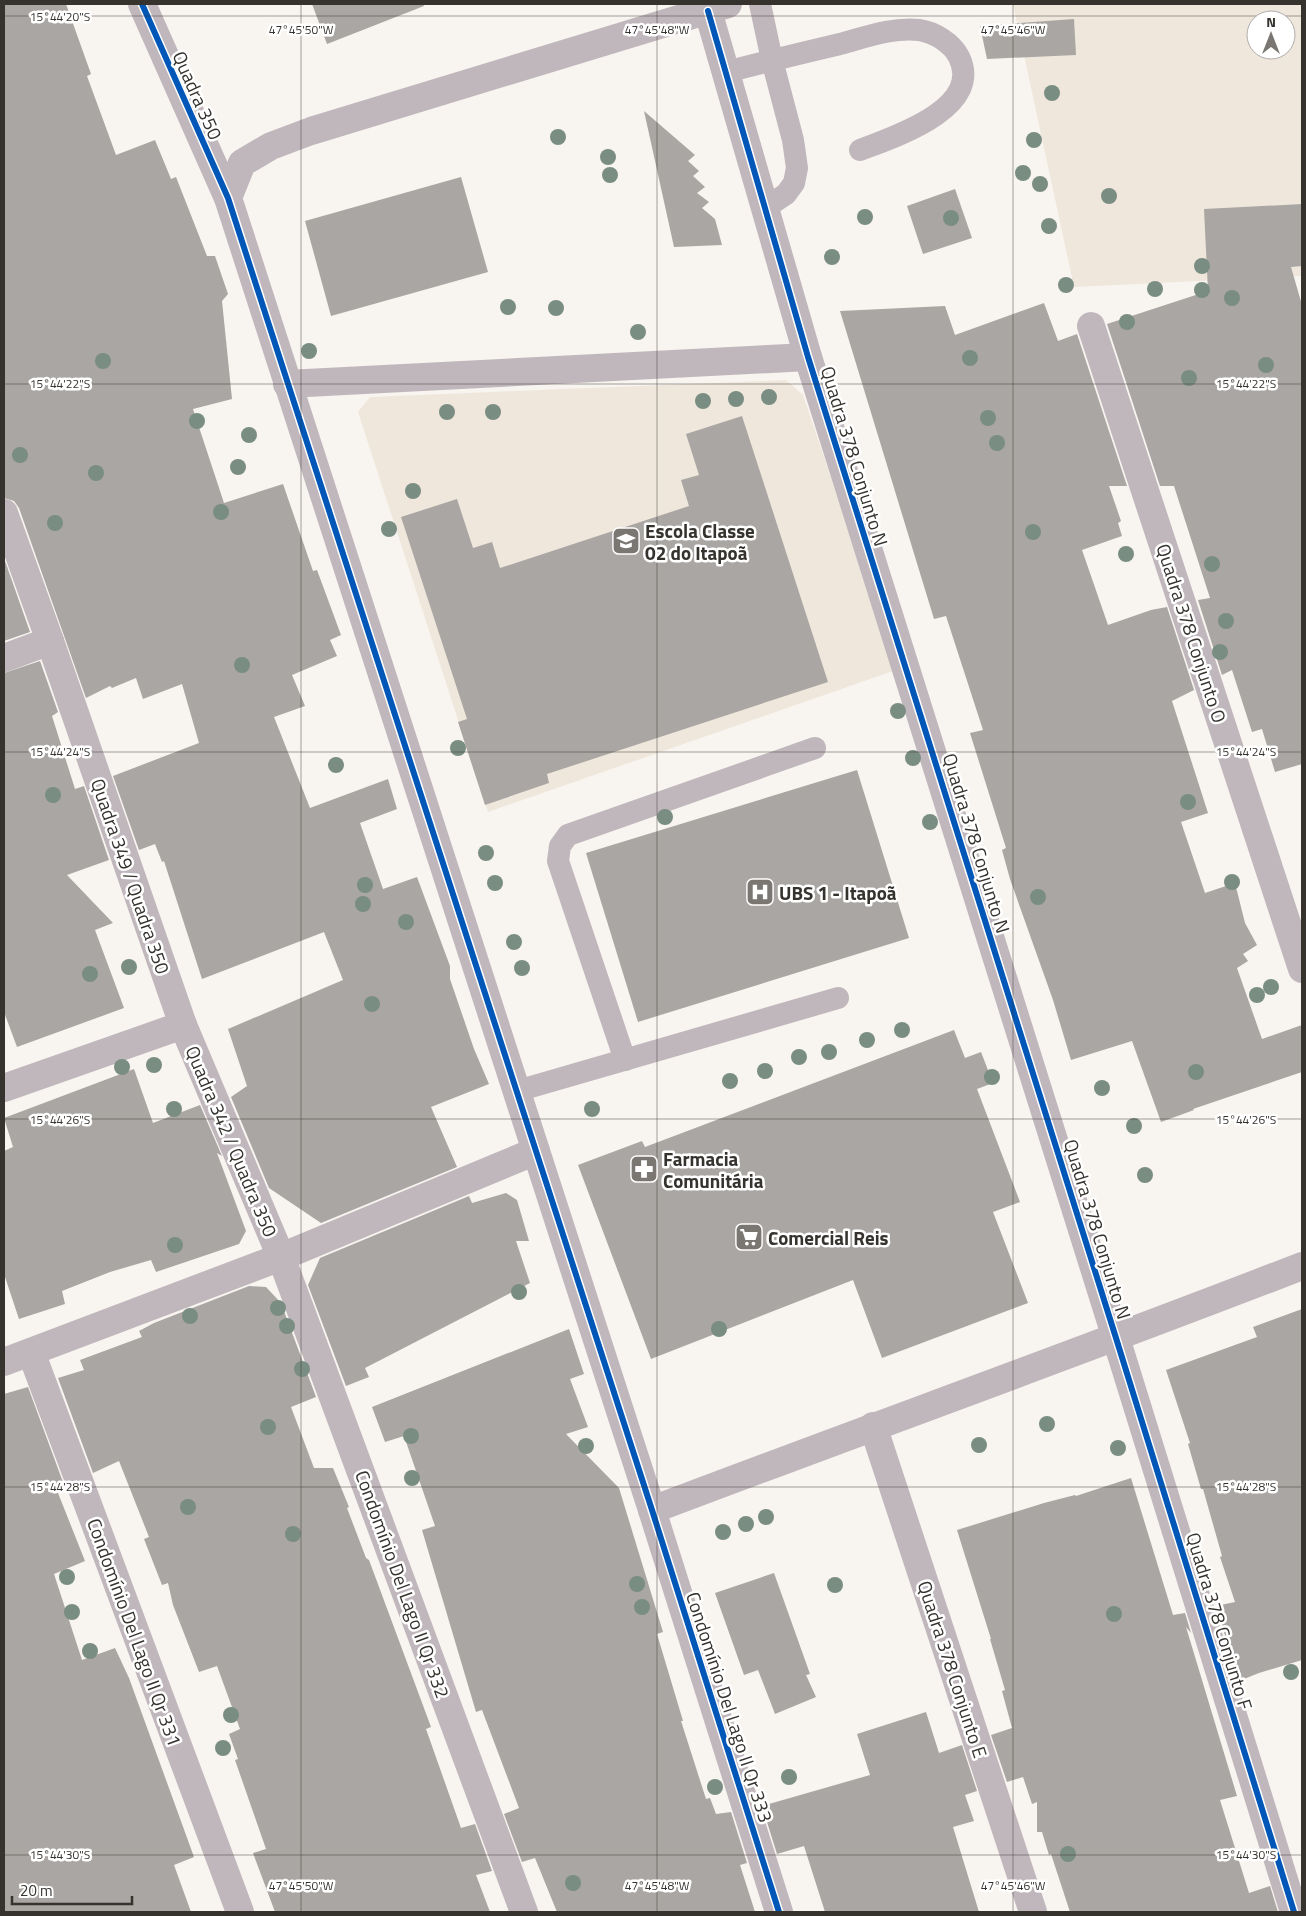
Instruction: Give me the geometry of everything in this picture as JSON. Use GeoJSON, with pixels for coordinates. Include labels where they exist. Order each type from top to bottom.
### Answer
{"type":"FeatureCollection","features":[{"type":"Feature","properties":{"kind":"street","name":"Quadra 350"},"geometry":{"type":"LineString","coordinates":[[142,4],[228,198],[517,1091]]}},
{"type":"Feature","properties":{"kind":"street"},"geometry":{"type":"LineString","coordinates":[[228,198],[242,163],[270,146],[653,14],[718,7]]}},
{"type":"Feature","properties":{"kind":"street","name":"Quadra 378 Conjunto N"},"geometry":{"type":"LineString","coordinates":[[718,7],[726,72],[808,357],[1116,1338]]}},
{"type":"Feature","properties":{"kind":"street","name":"Quadra 378 Conjunto O"},"geometry":{"type":"LineString","coordinates":[[1092,326],[1302,968]]}},
{"type":"Feature","properties":{"kind":"street"},"geometry":{"type":"LineString","coordinates":[[287,384],[808,357]]}},
{"type":"Feature","properties":{"kind":"street","name":"Quadra 349 / Quadra 350"},"geometry":{"type":"LineString","coordinates":[[4,513],[183,1025]]}},
{"type":"Feature","properties":{"kind":"street"},"geometry":{"type":"LineString","coordinates":[[4,658],[50,641]]}},
{"type":"Feature","properties":{"kind":"street"},"geometry":{"type":"LineString","coordinates":[[4,1088],[183,1025]]}},
{"type":"Feature","properties":{"kind":"street","name":"Quadra 342 / Quadra 350"},"geometry":{"type":"LineString","coordinates":[[183,1025],[281,1256]]}},
{"type":"Feature","properties":{"kind":"street","name":"Condomínio Del Lago II Qr 333"},"geometry":{"type":"LineString","coordinates":[[517,1091],[779,1912]]}},
{"type":"Feature","properties":{"kind":"street"},"geometry":{"type":"LineString","coordinates":[[4,1362],[281,1256],[536,1151]]}},
{"type":"Feature","properties":{"kind":"street","name":"Condomínio Del Lago II Qr 332"},"geometry":{"type":"LineString","coordinates":[[281,1256],[524,1912]]}},
{"type":"Feature","properties":{"kind":"street"},"geometry":{"type":"LineString","coordinates":[[652,1510],[873,1426],[1116,1338],[1302,1266]]}},
{"type":"Feature","properties":{"kind":"street","name":"Quadra 378 Conjunto F"},"geometry":{"type":"LineString","coordinates":[[1116,1338],[1294,1912]]}},
{"type":"Feature","properties":{"kind":"street","name":"Condomínio Del Lago II Qr 331"},"geometry":{"type":"LineString","coordinates":[[31,1352],[240,1912]]}},
{"type":"Feature","properties":{"kind":"street","name":"Quadra 378 Conjunto E"},"geometry":{"type":"LineString","coordinates":[[873,1426],[1033,1912]]}},
{"type":"Feature","properties":{"kind":"lane"},"geometry":{"type":"LineString","coordinates":[[760,4],[772,60],[793,140],[797,168],[794,183],[786,194],[765,208]]}},
{"type":"Feature","properties":{"kind":"lane"},"geometry":{"type":"LineString","coordinates":[[726,72],[892,31],[920,30],[944,40],[955,49],[962,64],[963,80],[958,93],[938,114],[915,129],[860,150]]}},
{"type":"Feature","properties":{"kind":"lane"},"geometry":{"type":"LineString","coordinates":[[625,1060],[558,861],[560,846],[568,835],[815,748]]}},
{"type":"Feature","properties":{"kind":"lane"},"geometry":{"type":"LineString","coordinates":[[517,1091],[838,998]]}},
{"type":"Feature","properties":{"kind":"shaded area"},"geometry":{"type":"Polygon","coordinates":[[[1013,4],[1302,4],[1302,276],[1074,287],[1013,4]]]}},
{"type":"Feature","properties":{"kind":"shaded area","name":"Escola Classe 02 do Itapoã"},"geometry":{"type":"Polygon","coordinates":[[[786,380],[803,395],[896,670],[488,812],[358,412],[370,397],[786,380]]]}},
{"type":"Feature","properties":{"kind":"building"},"geometry":{"type":"Polygon","coordinates":[[[4,4],[66,4],[91,74],[87,76],[116,155],[155,140],[171,179],[176,177],[207,256],[215,256],[228,294],[222,301],[232,399],[193,409],[224,503],[283,484],[313,571],[317,570],[341,635],[330,640],[337,656],[292,675],[305,706],[274,717],[310,808],[388,779],[397,809],[360,823],[383,889],[417,877],[450,966],[450,979],[474,1049],[489,1084],[431,1107],[457,1167],[321,1223],[269,1188],[231,1097],[247,1086],[228,1029],[343,980],[324,932],[202,979],[164,861],[162,862],[155,844],[139,850],[113,776],[199,743],[182,684],[143,699],[136,678],[112,688],[110,686],[86,698],[19,508],[14,501],[4,498],[4,4]]]}},
{"type":"Feature","properties":{"kind":"building"},"geometry":{"type":"Polygon","coordinates":[[[312,4],[423,4],[424,6],[327,44],[312,4]]]}},
{"type":"Feature","properties":{"kind":"building"},"geometry":{"type":"Polygon","coordinates":[[[1074,19],[1076,55],[987,59],[980,26],[1074,19]]]}},
{"type":"Feature","properties":{"kind":"building"},"geometry":{"type":"Polygon","coordinates":[[[644,111],[695,155],[688,161],[699,171],[693,176],[705,187],[697,193],[709,202],[702,208],[715,219],[722,245],[674,247],[644,111]]]}},
{"type":"Feature","properties":{"kind":"building"},"geometry":{"type":"Polygon","coordinates":[[[461,177],[488,272],[331,316],[305,221],[461,177]]]}},
{"type":"Feature","properties":{"kind":"building"},"geometry":{"type":"Polygon","coordinates":[[[955,189],[972,238],[923,254],[907,206],[955,189]]]}},
{"type":"Feature","properties":{"kind":"building"},"geometry":{"type":"Polygon","coordinates":[[[1302,204],[1302,266],[1291,267],[1302,305],[1302,764],[1275,772],[1262,729],[1252,732],[1232,670],[1222,675],[1198,600],[1210,598],[1174,486],[1160,486],[1107,324],[1208,291],[1204,209],[1302,204]]]}},
{"type":"Feature","properties":{"kind":"building"},"geometry":{"type":"Polygon","coordinates":[[[1044,303],[1058,341],[1077,334],[1127,486],[1109,486],[1121,521],[1118,523],[1122,536],[1082,550],[1108,625],[1151,610],[1167,607],[1194,690],[1172,701],[1208,813],[1181,822],[1205,893],[1235,883],[1245,923],[1257,945],[1243,954],[1248,961],[1237,968],[1262,1039],[1302,1025],[1302,1072],[1193,1109],[1161,1122],[1132,1041],[1071,1060],[1053,1000],[1010,879],[1002,850],[1006,848],[970,733],[983,730],[946,616],[934,619],[840,311],[945,306],[955,335],[1044,303]]]}},
{"type":"Feature","properties":{"kind":"building"},"geometry":{"type":"Polygon","coordinates":[[[742,416],[828,682],[547,774],[549,783],[485,805],[458,722],[467,719],[401,517],[457,499],[473,548],[492,542],[500,568],[689,506],[681,480],[699,475],[686,434],[742,416]]]}},
{"type":"Feature","properties":{"kind":"building"},"geometry":{"type":"Polygon","coordinates":[[[4,558],[30,632],[4,641],[4,558]]]}},
{"type":"Feature","properties":{"kind":"building"},"geometry":{"type":"Polygon","coordinates":[[[40,661],[58,712],[52,716],[75,789],[84,786],[109,860],[67,875],[113,923],[95,930],[124,1008],[17,1047],[4,1012],[4,673],[40,661]]]}},
{"type":"Feature","properties":{"kind":"building"},"geometry":{"type":"Polygon","coordinates":[[[857,770],[909,938],[638,1022],[586,853],[857,770]]]}},
{"type":"Feature","properties":{"kind":"building"},"geometry":{"type":"Polygon","coordinates":[[[954,1030],[965,1058],[981,1052],[993,1083],[977,1089],[1020,1202],[993,1212],[1028,1303],[882,1358],[853,1280],[651,1359],[578,1165],[642,1141],[645,1147],[954,1030]]]}},
{"type":"Feature","properties":{"kind":"building"},"geometry":{"type":"Polygon","coordinates":[[[134,1069],[153,1123],[200,1105],[222,1156],[217,1153],[246,1231],[239,1244],[156,1272],[151,1260],[110,1272],[62,1291],[65,1304],[19,1319],[4,1274],[4,1151],[13,1147],[4,1118],[134,1069]]]}},
{"type":"Feature","properties":{"kind":"building"},"geometry":{"type":"Polygon","coordinates":[[[506,1193],[517,1200],[529,1241],[516,1241],[530,1283],[365,1368],[369,1377],[346,1386],[308,1285],[320,1258],[469,1196],[472,1203],[506,1193]]]}},
{"type":"Feature","properties":{"kind":"building"},"geometry":{"type":"Polygon","coordinates":[[[249,1286],[266,1287],[281,1303],[316,1397],[291,1407],[314,1468],[333,1468],[349,1507],[347,1508],[366,1558],[369,1560],[431,1727],[426,1729],[461,1828],[475,1824],[492,1871],[476,1875],[490,1912],[275,1912],[253,1853],[266,1849],[235,1760],[238,1759],[229,1734],[240,1729],[217,1666],[199,1672],[173,1605],[168,1583],[162,1585],[144,1539],[149,1537],[119,1461],[93,1473],[58,1378],[84,1370],[80,1360],[142,1337],[139,1331],[154,1323],[249,1286]]]}},
{"type":"Feature","properties":{"kind":"building"},"geometry":{"type":"Polygon","coordinates":[[[1302,1309],[1302,1660],[1239,1681],[1216,1606],[1235,1602],[1220,1557],[1222,1556],[1203,1489],[1201,1489],[1188,1444],[1190,1443],[1166,1370],[1257,1337],[1253,1327],[1302,1309]]]}},
{"type":"Feature","properties":{"kind":"building"},"geometry":{"type":"Polygon","coordinates":[[[569,1329],[584,1374],[570,1379],[588,1427],[566,1434],[619,1488],[663,1632],[657,1634],[683,1721],[681,1721],[706,1799],[710,1798],[716,1814],[731,1812],[747,1863],[740,1865],[755,1912],[557,1912],[535,1858],[522,1862],[504,1814],[519,1808],[482,1710],[476,1712],[422,1530],[435,1526],[404,1436],[385,1442],[372,1407],[569,1329]]]}},
{"type":"Feature","properties":{"kind":"building"},"geometry":{"type":"Polygon","coordinates":[[[28,1387],[64,1485],[56,1488],[85,1561],[54,1574],[82,1660],[115,1648],[129,1678],[194,1857],[174,1865],[191,1912],[4,1912],[4,1394],[28,1387]]]}},
{"type":"Feature","properties":{"kind":"building"},"geometry":{"type":"Polygon","coordinates":[[[1131,1478],[1173,1615],[1185,1613],[1191,1633],[1186,1627],[1237,1796],[1220,1800],[1249,1893],[1270,1886],[1278,1912],[1070,1912],[1042,1832],[1037,1832],[1037,1802],[1032,1804],[1023,1777],[1007,1782],[991,1735],[1012,1728],[1002,1691],[1005,1690],[991,1639],[957,1530],[1131,1478]]]}},
{"type":"Feature","properties":{"kind":"building"},"geometry":{"type":"Polygon","coordinates":[[[774,1573],[810,1674],[806,1675],[816,1697],[775,1714],[758,1670],[744,1675],[715,1593],[774,1573]]]}},
{"type":"Feature","properties":{"kind":"building"},"geometry":{"type":"Polygon","coordinates":[[[926,1712],[939,1753],[962,1745],[977,1791],[965,1795],[974,1821],[953,1827],[979,1912],[825,1912],[804,1846],[777,1854],[762,1806],[870,1775],[857,1734],[926,1712]]]}},
{"type":"Feature","properties":{"kind":"cycle path"},"geometry":{"type":"LineString","coordinates":[[142,4],[228,198],[652,1510],[779,1912]]}},
{"type":"Feature","properties":{"kind":"cycle path"},"geometry":{"type":"LineString","coordinates":[[708,11],[808,357],[1294,1912]]}},
{"type":"Feature","properties":{"kind":"place","name":"Escola Classe 02 do Itapoã"},"geometry":{"type":"Point","coordinates":[626,541]}},
{"type":"Feature","properties":{"kind":"place","name":"UBS 1 - Itapoã"},"geometry":{"type":"Point","coordinates":[760,892]}},
{"type":"Feature","properties":{"kind":"place","name":"Farmacia Comunitária"},"geometry":{"type":"Point","coordinates":[644,1169]}},
{"type":"Feature","properties":{"kind":"place","name":"Comercial Reis"},"geometry":{"type":"Point","coordinates":[749,1237]}}]}
